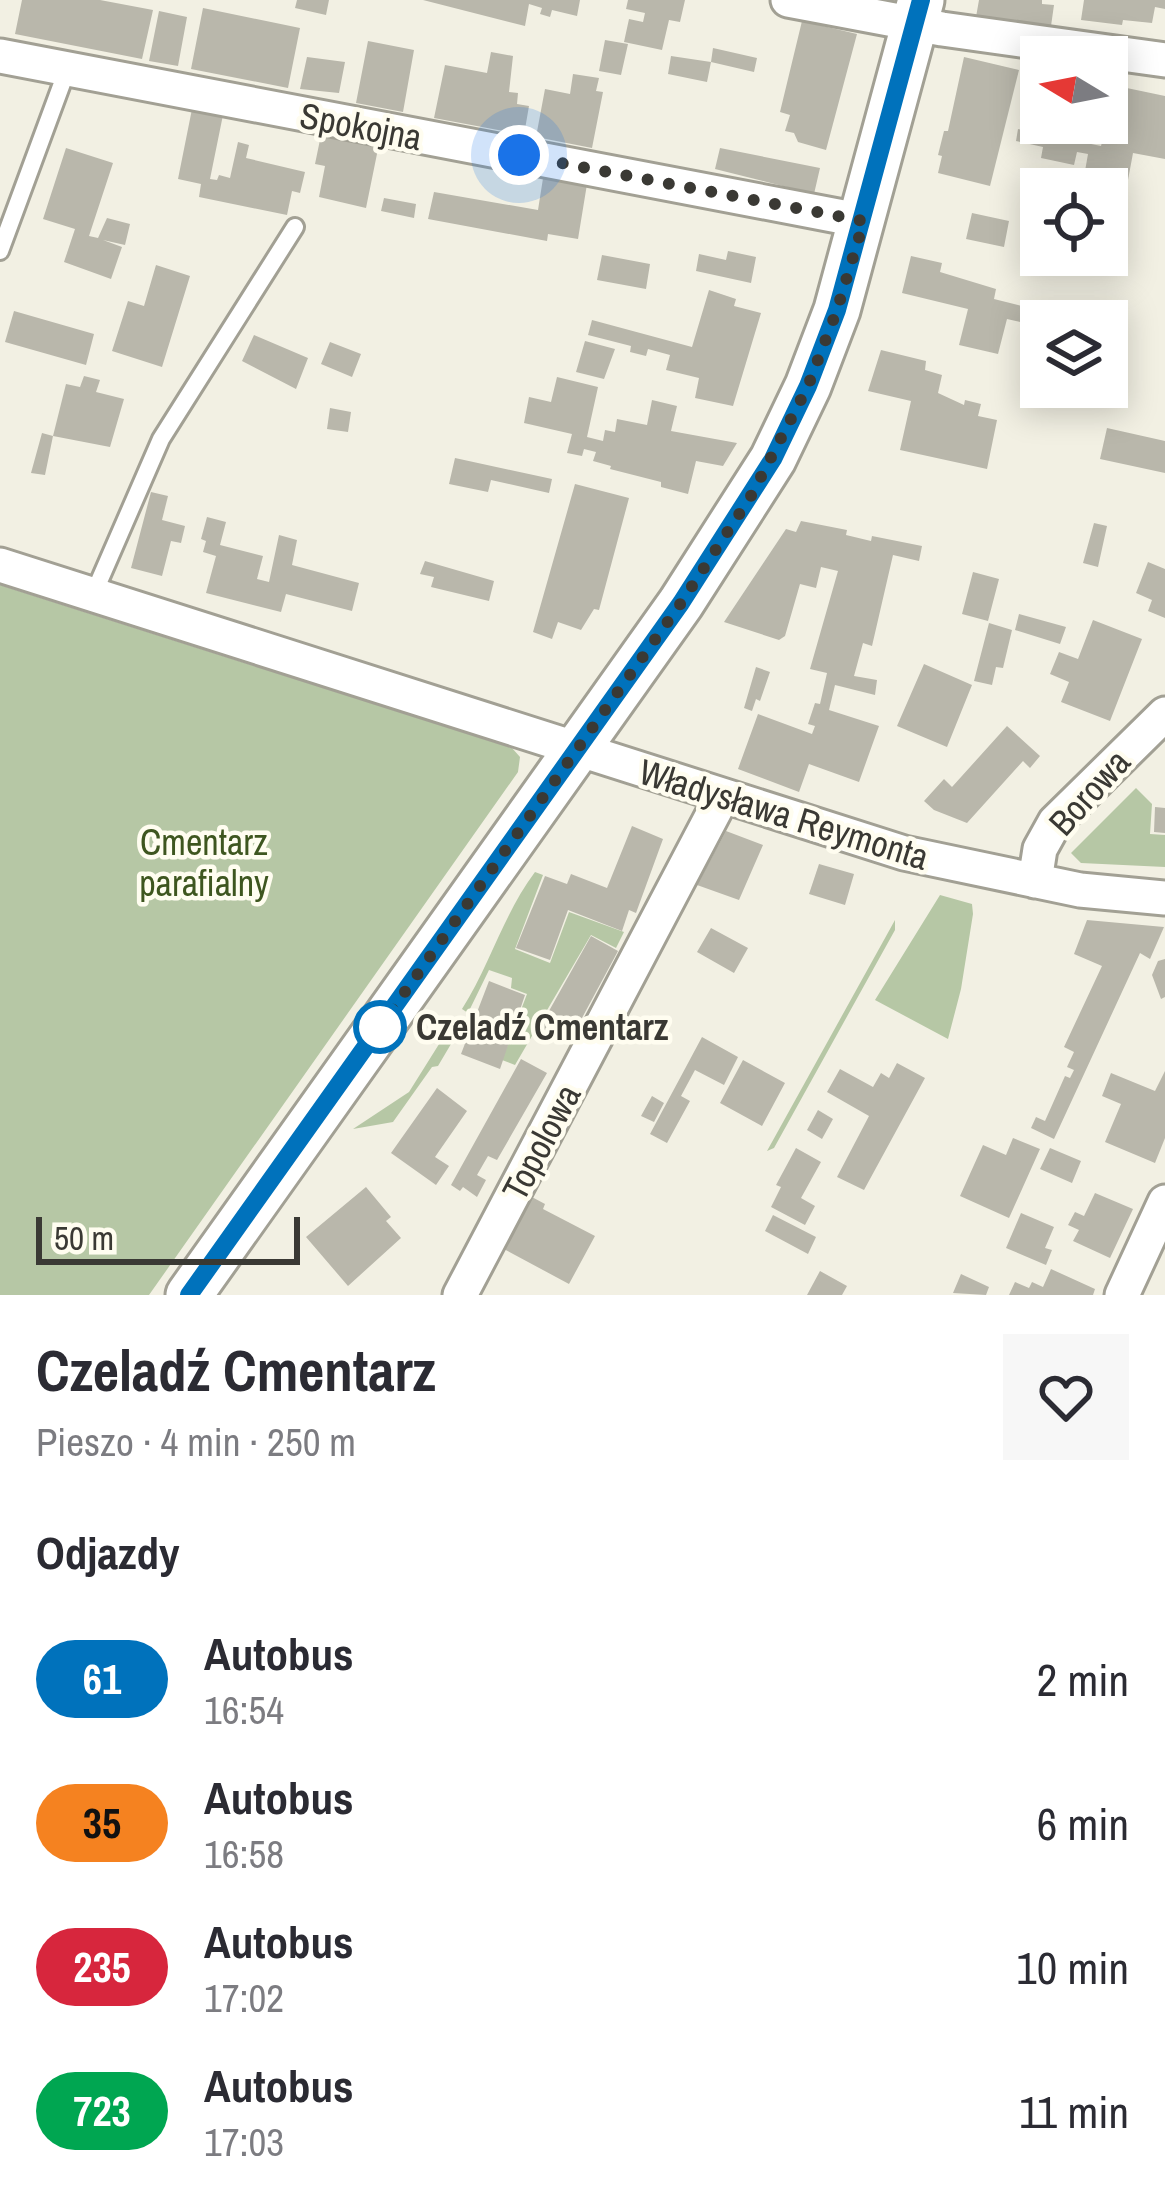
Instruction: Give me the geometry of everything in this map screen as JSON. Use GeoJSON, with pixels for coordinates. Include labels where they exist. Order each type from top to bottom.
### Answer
{"type":"FeatureCollection","features":[{"type":"Feature","properties":{"kind":"street"},"geometry":{"type":"LineString","coordinates":[[788,0],[918,12],[1165,60]]}},
{"type":"Feature","properties":{"kind":"street"},"geometry":{"type":"LineString","coordinates":[[189,1295],[577,751],[729,533],[773,459],[837,310],[918,12]]}},
{"type":"Feature","properties":{"kind":"street","name":"Spokojna"},"geometry":{"type":"LineString","coordinates":[[0,56],[864,221]]}},
{"type":"Feature","properties":{"kind":"street","name":"Władysława Reymonta"},"geometry":{"type":"LineString","coordinates":[[0,565],[904,853],[1112,895],[1165,898]]}},
{"type":"Feature","properties":{"kind":"street","name":"Borowa"},"geometry":{"type":"LineString","coordinates":[[1035,881],[1040,849],[1054,822],[1165,714]]}},
{"type":"Feature","properties":{"kind":"street","name":"Topolowa"},"geometry":{"type":"LineString","coordinates":[[460,1295],[722,797]]}},
{"type":"Feature","properties":{"kind":"street"},"geometry":{"type":"LineString","coordinates":[[1122,1295],[1165,1202]]}},
{"type":"Feature","properties":{"kind":"lane"},"geometry":{"type":"LineString","coordinates":[[0,251],[67,70]]}},
{"type":"Feature","properties":{"kind":"lane"},"geometry":{"type":"LineString","coordinates":[[94,593],[161,440],[295,227]]}},
{"type":"Feature","properties":{"kind":"green space","name":"Cmentarz parafialny"},"geometry":{"type":"Polygon","coordinates":[[[0,585],[512,748],[520,757],[518,772],[149,1295],[0,1295],[0,585]]]}},
{"type":"Feature","properties":{"kind":"green space"},"geometry":{"type":"Polygon","coordinates":[[[1136,788],[1152,804],[1150,834],[1165,835],[1165,867],[1081,863],[1071,853],[1136,788]]]}},
{"type":"Feature","properties":{"kind":"green space"},"geometry":{"type":"Polygon","coordinates":[[[535,872],[543,875],[515,949],[550,963],[569,912],[624,932],[616,948],[591,935],[515,1065],[502,1060],[527,994],[511,988],[512,978],[489,970],[468,1013],[462,1009],[535,872]]]}},
{"type":"Feature","properties":{"kind":"green space"},"geometry":{"type":"Polygon","coordinates":[[[940,895],[972,904],[973,914],[948,1039],[875,1000],[940,895]]]}},
{"type":"Feature","properties":{"kind":"green space"},"geometry":{"type":"Polygon","coordinates":[[[895,920],[895,930],[774,1148],[767,1151],[895,920]]]}},
{"type":"Feature","properties":{"kind":"green space"},"geometry":{"type":"Polygon","coordinates":[[[456,1017],[464,1022],[438,1066],[432,1067],[393,1122],[353,1129],[409,1092],[456,1017]]]}},
{"type":"Feature","properties":{"kind":"building"},"geometry":{"type":"Polygon","coordinates":[[[22,0],[100,0],[153,10],[142,59],[15,34],[22,0]]]}},
{"type":"Feature","properties":{"kind":"building"},"geometry":{"type":"Polygon","coordinates":[[[297,0],[329,0],[326,15],[295,8],[297,0]]]}},
{"type":"Feature","properties":{"kind":"building"},"geometry":{"type":"Polygon","coordinates":[[[423,0],[580,0],[577,16],[552,10],[550,17],[529,4],[525,26],[423,0]]]}},
{"type":"Feature","properties":{"kind":"building"},"geometry":{"type":"Polygon","coordinates":[[[628,0],[685,0],[680,22],[669,20],[662,50],[624,42],[629,19],[643,22],[645,13],[626,9],[628,0]]]}},
{"type":"Feature","properties":{"kind":"building"},"geometry":{"type":"Polygon","coordinates":[[[979,0],[1042,0],[1042,4],[1054,5],[1051,26],[976,17],[979,0]]]}},
{"type":"Feature","properties":{"kind":"building"},"geometry":{"type":"Polygon","coordinates":[[[1084,0],[1165,0],[1165,9],[1155,7],[1152,23],[1123,20],[1122,25],[1081,20],[1084,0]]]}},
{"type":"Feature","properties":{"kind":"building"},"geometry":{"type":"Polygon","coordinates":[[[203,8],[300,28],[288,88],[191,69],[203,8]]]}},
{"type":"Feature","properties":{"kind":"building"},"geometry":{"type":"Polygon","coordinates":[[[159,11],[187,17],[178,66],[149,61],[159,11]]]}},
{"type":"Feature","properties":{"kind":"building"},"geometry":{"type":"Polygon","coordinates":[[[802,21],[857,34],[826,150],[798,142],[794,133],[785,131],[790,115],[780,112],[802,21]]]}},
{"type":"Feature","properties":{"kind":"building"},"geometry":{"type":"Polygon","coordinates":[[[605,40],[628,44],[621,75],[599,71],[605,40]]]}},
{"type":"Feature","properties":{"kind":"building"},"geometry":{"type":"Polygon","coordinates":[[[368,41],[414,50],[403,112],[356,103],[368,41]]]}},
{"type":"Feature","properties":{"kind":"building"},"geometry":{"type":"Polygon","coordinates":[[[713,48],[757,58],[754,72],[711,62],[713,48]]]}},
{"type":"Feature","properties":{"kind":"building"},"geometry":{"type":"Polygon","coordinates":[[[491,52],[513,56],[509,92],[518,93],[517,104],[529,106],[524,135],[434,118],[445,65],[487,73],[491,52]]]}},
{"type":"Feature","properties":{"kind":"building"},"geometry":{"type":"Polygon","coordinates":[[[671,56],[711,62],[707,82],[668,74],[671,56]]]}},
{"type":"Feature","properties":{"kind":"building"},"geometry":{"type":"Polygon","coordinates":[[[307,57],[345,62],[339,93],[300,89],[307,57]]]}},
{"type":"Feature","properties":{"kind":"building"},"geometry":{"type":"Polygon","coordinates":[[[964,57],[1019,70],[990,186],[938,173],[942,156],[938,155],[964,57]]]}},
{"type":"Feature","properties":{"kind":"building"},"geometry":{"type":"Polygon","coordinates":[[[573,74],[599,78],[596,91],[603,92],[592,148],[536,137],[545,89],[570,94],[573,74]]]}},
{"type":"Feature","properties":{"kind":"building"},"geometry":{"type":"Polygon","coordinates":[[[1128,88],[1165,96],[1165,159],[1133,153],[1128,180],[1128,168],[1086,168],[1088,154],[1077,152],[1074,165],[1041,158],[1043,147],[1030,144],[1128,144],[1128,88]]]}},
{"type":"Feature","properties":{"kind":"building"},"geometry":{"type":"Polygon","coordinates":[[[193,104],[224,110],[210,179],[230,178],[238,142],[249,145],[246,158],[305,172],[300,193],[292,191],[287,215],[199,197],[201,184],[178,179],[193,104]]]}},
{"type":"Feature","properties":{"kind":"building"},"geometry":{"type":"Polygon","coordinates":[[[321,135],[379,144],[366,208],[319,197],[325,166],[315,164],[321,135]]]}},
{"type":"Feature","properties":{"kind":"building"},"geometry":{"type":"Polygon","coordinates":[[[66,148],[113,163],[89,236],[98,238],[107,218],[130,224],[125,245],[103,240],[122,247],[111,279],[64,262],[75,229],[43,219],[66,148]]]}},
{"type":"Feature","properties":{"kind":"building"},"geometry":{"type":"Polygon","coordinates":[[[720,148],[820,168],[814,194],[715,169],[720,148]]]}},
{"type":"Feature","properties":{"kind":"building"},"geometry":{"type":"Polygon","coordinates":[[[544,172],[588,178],[578,239],[548,234],[547,241],[428,219],[434,192],[538,210],[544,172]]]}},
{"type":"Feature","properties":{"kind":"building"},"geometry":{"type":"Polygon","coordinates":[[[384,198],[416,204],[414,218],[381,211],[384,198]]]}},
{"type":"Feature","properties":{"kind":"building"},"geometry":{"type":"Polygon","coordinates":[[[972,213],[1009,221],[1004,247],[966,239],[972,213]]]}},
{"type":"Feature","properties":{"kind":"building"},"geometry":{"type":"Polygon","coordinates":[[[728,251],[756,257],[751,283],[696,271],[699,254],[726,260],[728,251]]]}},
{"type":"Feature","properties":{"kind":"building"},"geometry":{"type":"Polygon","coordinates":[[[602,255],[650,264],[646,289],[597,280],[602,255]]]}},
{"type":"Feature","properties":{"kind":"building"},"geometry":{"type":"Polygon","coordinates":[[[911,256],[942,263],[940,272],[996,289],[994,299],[1020,306],[1020,322],[1007,319],[998,354],[959,345],[968,309],[902,293],[911,256]]]}},
{"type":"Feature","properties":{"kind":"building"},"geometry":{"type":"Polygon","coordinates":[[[156,265],[190,276],[162,367],[112,351],[128,301],[144,306],[156,265]]]}},
{"type":"Feature","properties":{"kind":"building"},"geometry":{"type":"Polygon","coordinates":[[[709,290],[736,299],[734,306],[761,313],[733,406],[695,398],[699,378],[666,370],[670,355],[648,349],[646,356],[630,352],[631,346],[588,335],[592,320],[692,347],[709,290]]]}},
{"type":"Feature","properties":{"kind":"building"},"geometry":{"type":"Polygon","coordinates":[[[14,311],[94,334],[86,365],[5,342],[14,311]]]}},
{"type":"Feature","properties":{"kind":"building"},"geometry":{"type":"Polygon","coordinates":[[[254,335],[308,358],[296,389],[242,361],[254,335]]]}},
{"type":"Feature","properties":{"kind":"building"},"geometry":{"type":"Polygon","coordinates":[[[585,341],[615,349],[604,379],[576,372],[585,341]]]}},
{"type":"Feature","properties":{"kind":"building"},"geometry":{"type":"Polygon","coordinates":[[[330,342],[361,354],[352,377],[321,364],[330,342]]]}},
{"type":"Feature","properties":{"kind":"building"},"geometry":{"type":"Polygon","coordinates":[[[881,350],[926,361],[925,370],[942,375],[938,393],[964,405],[965,400],[981,404],[978,416],[997,420],[987,469],[900,450],[911,401],[868,391],[881,350]]]}},
{"type":"Feature","properties":{"kind":"building"},"geometry":{"type":"Polygon","coordinates":[[[84,376],[100,380],[96,392],[124,399],[110,447],[53,436],[66,384],[80,387],[84,376]]]}},
{"type":"Feature","properties":{"kind":"building"},"geometry":{"type":"Polygon","coordinates":[[[557,377],[598,387],[587,437],[603,441],[605,430],[615,432],[617,419],[647,425],[652,400],[677,406],[671,431],[737,443],[723,466],[696,461],[688,494],[610,469],[593,461],[596,452],[567,453],[572,434],[524,423],[529,397],[551,402],[557,377]]]}},
{"type":"Feature","properties":{"kind":"building"},"geometry":{"type":"Polygon","coordinates":[[[330,408],[351,412],[348,432],[327,429],[330,408]]]}},
{"type":"Feature","properties":{"kind":"building"},"geometry":{"type":"Polygon","coordinates":[[[1107,428],[1165,441],[1165,473],[1100,459],[1107,428]]]}},
{"type":"Feature","properties":{"kind":"building"},"geometry":{"type":"Polygon","coordinates":[[[42,433],[53,436],[45,475],[31,473],[42,433]]]}},
{"type":"Feature","properties":{"kind":"building"},"geometry":{"type":"Polygon","coordinates":[[[455,458],[552,479],[549,493],[491,480],[488,492],[449,484],[455,458]]]}},
{"type":"Feature","properties":{"kind":"building"},"geometry":{"type":"Polygon","coordinates":[[[575,484],[629,498],[599,610],[594,609],[581,630],[558,622],[552,639],[533,632],[575,484]]]}},
{"type":"Feature","properties":{"kind":"building"},"geometry":{"type":"Polygon","coordinates":[[[151,492],[168,496],[162,520],[185,526],[181,543],[171,541],[162,576],[131,568],[151,492]]]}},
{"type":"Feature","properties":{"kind":"building"},"geometry":{"type":"Polygon","coordinates":[[[207,517],[226,522],[220,545],[263,556],[257,579],[269,582],[279,535],[297,540],[292,565],[359,583],[352,611],[286,594],[281,612],[206,593],[216,556],[203,552],[207,517]]]}},
{"type":"Feature","properties":{"kind":"building"},"geometry":{"type":"Polygon","coordinates":[[[801,521],[847,530],[846,535],[871,541],[872,536],[922,546],[919,561],[893,555],[872,646],[863,643],[854,676],[877,680],[875,695],[835,685],[829,710],[879,726],[859,782],[809,764],[799,792],[738,769],[758,714],[812,734],[815,726],[808,724],[815,703],[820,704],[827,673],[810,669],[838,571],[821,567],[816,588],[800,584],[785,636],[779,640],[724,622],[786,529],[796,532],[801,521]]]}},
{"type":"Feature","properties":{"kind":"building"},"geometry":{"type":"Polygon","coordinates":[[[1094,523],[1107,526],[1098,567],[1083,563],[1094,523]]]}},
{"type":"Feature","properties":{"kind":"building"},"geometry":{"type":"Polygon","coordinates":[[[425,561],[494,581],[489,601],[431,587],[434,577],[420,574],[425,561]]]}},
{"type":"Feature","properties":{"kind":"building"},"geometry":{"type":"Polygon","coordinates":[[[1148,562],[1165,569],[1165,618],[1148,611],[1152,600],[1136,593],[1148,562]]]}},
{"type":"Feature","properties":{"kind":"building"},"geometry":{"type":"Polygon","coordinates":[[[973,572],[999,579],[988,621],[962,614],[973,572]]]}},
{"type":"Feature","properties":{"kind":"building"},"geometry":{"type":"Polygon","coordinates":[[[1019,614],[1066,627],[1060,644],[1015,630],[1019,614]]]}},
{"type":"Feature","properties":{"kind":"building"},"geometry":{"type":"Polygon","coordinates":[[[1093,620],[1142,639],[1110,721],[1061,702],[1069,682],[1050,674],[1059,652],[1078,659],[1093,620]]]}},
{"type":"Feature","properties":{"kind":"building"},"geometry":{"type":"Polygon","coordinates":[[[989,623],[1012,630],[1003,668],[996,667],[992,685],[974,681],[989,623]]]}},
{"type":"Feature","properties":{"kind":"building"},"geometry":{"type":"Polygon","coordinates":[[[924,664],[972,685],[947,747],[897,726],[924,664]]]}},
{"type":"Feature","properties":{"kind":"building"},"geometry":{"type":"Polygon","coordinates":[[[756,667],[770,672],[752,711],[744,708],[756,667]]]}},
{"type":"Feature","properties":{"kind":"building"},"geometry":{"type":"Polygon","coordinates":[[[1007,726],[1040,756],[1030,768],[1023,761],[967,823],[924,801],[944,779],[952,787],[1007,726]]]}},
{"type":"Feature","properties":{"kind":"building"},"geometry":{"type":"Polygon","coordinates":[[[1155,807],[1165,808],[1165,833],[1154,832],[1155,807]]]}},
{"type":"Feature","properties":{"kind":"building"},"geometry":{"type":"Polygon","coordinates":[[[632,826],[663,839],[636,913],[629,910],[622,931],[568,910],[550,960],[516,948],[545,876],[567,884],[571,874],[607,888],[632,826]]]}},
{"type":"Feature","properties":{"kind":"building"},"geometry":{"type":"Polygon","coordinates":[[[726,831],[763,845],[739,900],[697,885],[726,831]]]}},
{"type":"Feature","properties":{"kind":"building"},"geometry":{"type":"Polygon","coordinates":[[[819,864],[854,874],[845,905],[809,894],[819,864]]]}},
{"type":"Feature","properties":{"kind":"building"},"geometry":{"type":"Polygon","coordinates":[[[1087,920],[1164,927],[1150,959],[1140,953],[1054,1139],[1031,1128],[1036,1117],[1045,1121],[1065,1076],[1070,1078],[1074,1070],[1067,1067],[1074,1052],[1064,1047],[1102,966],[1074,954],[1087,920]]]}},
{"type":"Feature","properties":{"kind":"building"},"geometry":{"type":"Polygon","coordinates":[[[711,928],[748,948],[734,973],[697,952],[711,928]]]}},
{"type":"Feature","properties":{"kind":"building"},"geometry":{"type":"Polygon","coordinates":[[[591,936],[618,951],[568,1044],[540,1027],[591,936]]]}},
{"type":"Feature","properties":{"kind":"building"},"geometry":{"type":"Polygon","coordinates":[[[1165,959],[1165,997],[1161,999],[1152,975],[1158,961],[1165,959]]]}},
{"type":"Feature","properties":{"kind":"building"},"geometry":{"type":"Polygon","coordinates":[[[489,981],[525,995],[500,1069],[461,1054],[489,981]]]}},
{"type":"Feature","properties":{"kind":"building"},"geometry":{"type":"Polygon","coordinates":[[[702,1037],[738,1057],[724,1085],[695,1070],[681,1096],[690,1101],[667,1143],[650,1134],[702,1037]]]}},
{"type":"Feature","properties":{"kind":"building"},"geometry":{"type":"Polygon","coordinates":[[[521,1059],[547,1073],[497,1160],[488,1156],[477,1175],[486,1180],[477,1197],[463,1187],[460,1191],[451,1185],[521,1059]]]}},
{"type":"Feature","properties":{"kind":"building"},"geometry":{"type":"Polygon","coordinates":[[[743,1060],[785,1083],[762,1126],[720,1103],[743,1060]]]}},
{"type":"Feature","properties":{"kind":"building"},"geometry":{"type":"Polygon","coordinates":[[[897,1063],[925,1078],[864,1190],[837,1177],[869,1116],[827,1092],[840,1069],[873,1087],[881,1073],[889,1078],[897,1063]]]}},
{"type":"Feature","properties":{"kind":"building"},"geometry":{"type":"Polygon","coordinates":[[[1165,1071],[1165,1138],[1155,1163],[1105,1142],[1121,1104],[1102,1096],[1111,1073],[1155,1091],[1165,1071]]]}},
{"type":"Feature","properties":{"kind":"building"},"geometry":{"type":"Polygon","coordinates":[[[437,1088],[467,1111],[435,1157],[449,1166],[436,1185],[391,1153],[437,1088]]]}},
{"type":"Feature","properties":{"kind":"building"},"geometry":{"type":"Polygon","coordinates":[[[652,1096],[664,1103],[654,1122],[641,1116],[652,1096]]]}},
{"type":"Feature","properties":{"kind":"building"},"geometry":{"type":"Polygon","coordinates":[[[818,1110],[833,1119],[822,1139],[807,1130],[818,1110]]]}},
{"type":"Feature","properties":{"kind":"building"},"geometry":{"type":"Polygon","coordinates":[[[1013,1138],[1040,1149],[1009,1218],[960,1196],[983,1145],[1006,1155],[1013,1138]]]}},
{"type":"Feature","properties":{"kind":"building"},"geometry":{"type":"Polygon","coordinates":[[[796,1148],[821,1162],[801,1198],[815,1206],[805,1225],[771,1207],[781,1187],[776,1185],[796,1148]]]}},
{"type":"Feature","properties":{"kind":"building"},"geometry":{"type":"Polygon","coordinates":[[[1050,1148],[1081,1161],[1072,1183],[1040,1169],[1050,1148]]]}},
{"type":"Feature","properties":{"kind":"building"},"geometry":{"type":"Polygon","coordinates":[[[366,1187],[391,1217],[386,1221],[401,1238],[348,1286],[306,1237],[366,1187]]]}},
{"type":"Feature","properties":{"kind":"building"},"geometry":{"type":"Polygon","coordinates":[[[1095,1193],[1133,1209],[1110,1258],[1073,1241],[1079,1230],[1068,1225],[1075,1212],[1084,1216],[1095,1193]]]}},
{"type":"Feature","properties":{"kind":"building"},"geometry":{"type":"Polygon","coordinates":[[[530,1196],[545,1204],[543,1209],[595,1236],[569,1284],[502,1248],[530,1196]]]}},
{"type":"Feature","properties":{"kind":"building"},"geometry":{"type":"Polygon","coordinates":[[[1021,1213],[1054,1227],[1045,1248],[1052,1250],[1046,1265],[1006,1248],[1021,1213]]]}},
{"type":"Feature","properties":{"kind":"building"},"geometry":{"type":"Polygon","coordinates":[[[773,1215],[816,1237],[808,1254],[765,1231],[773,1215]]]}},
{"type":"Feature","properties":{"kind":"building"},"geometry":{"type":"Polygon","coordinates":[[[1051,1269],[1095,1289],[1093,1295],[1009,1295],[1015,1282],[1043,1287],[1051,1269]]]}},
{"type":"Feature","properties":{"kind":"building"},"geometry":{"type":"Polygon","coordinates":[[[820,1271],[847,1286],[842,1295],[807,1295],[820,1271]]]}},
{"type":"Feature","properties":{"kind":"building"},"geometry":{"type":"Polygon","coordinates":[[[961,1274],[989,1287],[986,1295],[953,1293],[961,1274]]]}},
{"type":"Feature","properties":{"kind":"bus line","name":"61"},"geometry":{"type":"LineString","coordinates":[[189,1295],[681,603],[773,459],[837,310],[921,0]]}},
{"type":"Feature","properties":{"kind":"place","name":"Czeladź Cmentarz"},"geometry":{"type":"Point","coordinates":[380,1027]}},
{"type":"Feature","properties":{"kind":"route"},"geometry":{"type":"LineString","coordinates":[[380,1027],[729,533],[773,459],[808,386],[864,221],[519,155]]}}]}
